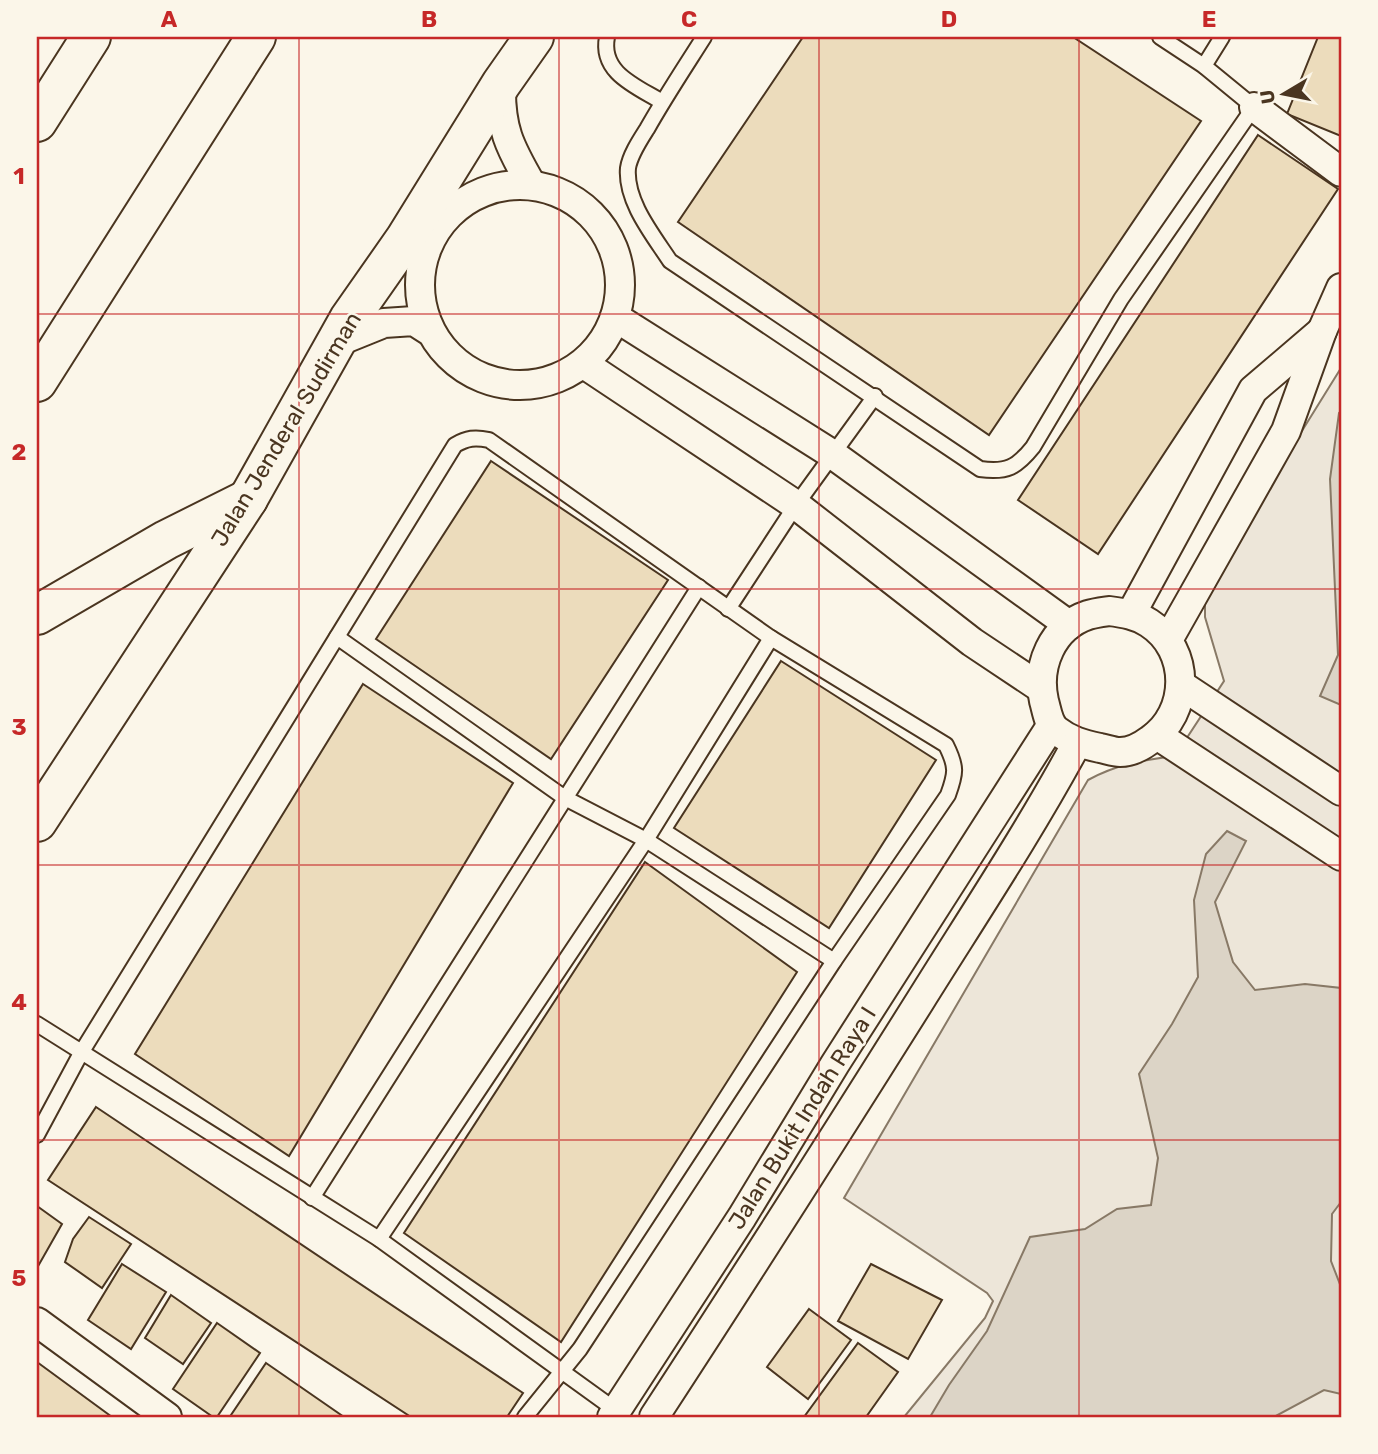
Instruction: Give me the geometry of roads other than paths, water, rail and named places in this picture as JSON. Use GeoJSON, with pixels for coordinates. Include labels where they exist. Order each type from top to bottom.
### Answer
{"type":"FeatureCollection","features":[{"type":"Feature","properties":{"kind":"main road"},"geometry":{"type":"LineString","coordinates":[[37,122],[91,37]]}},
{"type":"Feature","properties":{"kind":"main road"},"geometry":{"type":"LineString","coordinates":[[37,382],[256,37]]}},
{"type":"Feature","properties":{"kind":"main road","name":"Jalan Jenderal Sudirman"},"geometry":{"type":"LineString","coordinates":[[37,822],[248,499],[349,319],[405,239],[501,84],[534,37]]}},
{"type":"Feature","properties":{"kind":"main road"},"geometry":{"type":"LineString","coordinates":[[37,615],[166,540],[248,499]]}},
{"type":"Feature","properties":{"kind":"street"},"geometry":{"type":"LineString","coordinates":[[501,84],[500,107],[505,133],[531,184]]}},
{"type":"Feature","properties":{"kind":"street"},"geometry":{"type":"LineString","coordinates":[[1254,107],[1341,172]]}},
{"type":"Feature","properties":{"kind":"street"},"geometry":{"type":"LineString","coordinates":[[337,342],[384,323],[414,321],[428,330],[461,366],[490,382],[522,386],[555,380],[584,363],[607,338],[619,307],[621,273],[611,240],[592,213],[564,193],[531,184],[498,186],[467,198],[443,220],[426,248],[420,281],[428,330]]}},
{"type":"Feature","properties":{"kind":"street"},"geometry":{"type":"LineString","coordinates":[[1168,640],[1286,431],[1322,331],[1341,288]]}},
{"type":"Feature","properties":{"kind":"street"},"geometry":{"type":"LineString","coordinates":[[615,317],[832,454],[1069,625]]}},
{"type":"Feature","properties":{"kind":"street"},"geometry":{"type":"LineString","coordinates":[[1131,614],[1253,390],[1322,331]]}},
{"type":"Feature","properties":{"kind":"street"},"geometry":{"type":"LineString","coordinates":[[584,363],[796,505],[972,642],[1041,688]]}},
{"type":"Feature","properties":{"kind":"street"},"geometry":{"type":"LineString","coordinates":[[1109,611],[1131,614],[1150,623],[1168,640],[1178,662],[1181,685],[1178,704],[1170,721],[1157,736],[1140,746],[1121,752],[1077,743],[1051,726],[1041,688],[1043,664],[1052,643],[1069,625],[1088,615],[1109,611]]}},
{"type":"Feature","properties":{"kind":"street"},"geometry":{"type":"LineString","coordinates":[[1181,685],[1341,791]]}},
{"type":"Feature","properties":{"kind":"street","name":"Jalan Bukit Indah Raya I"},"geometry":{"type":"LineString","coordinates":[[618,1415],[835,1064],[1051,726]]}},
{"type":"Feature","properties":{"kind":"street"},"geometry":{"type":"LineString","coordinates":[[1157,736],[1341,856]]}},
{"type":"Feature","properties":{"kind":"street"},"geometry":{"type":"LineString","coordinates":[[654,1417],[905,1025],[1049,795],[1077,743]]}},
{"type":"Feature","properties":{"kind":"street"},"geometry":{"type":"LineString","coordinates":[[37,1322],[167,1417]]}},
{"type":"Feature","properties":{"kind":"lane"},"geometry":{"type":"LineString","coordinates":[[607,37],[605,46],[608,61],[614,71],[662,102]]}},
{"type":"Feature","properties":{"kind":"lane"},"geometry":{"type":"LineString","coordinates":[[704,37],[662,102],[636,147],[628,167],[629,183],[645,223],[670,261],[981,469],[1002,470],[1021,462],[1033,447],[1121,299],[1254,107],[1203,66],[1160,37]]}},
{"type":"Feature","properties":{"kind":"lane"},"geometry":{"type":"LineString","coordinates":[[1203,66],[1222,37]]}},
{"type":"Feature","properties":{"kind":"lane"},"geometry":{"type":"LineString","coordinates":[[728,609],[796,505],[874,397]]}},
{"type":"Feature","properties":{"kind":"lane"},"geometry":{"type":"LineString","coordinates":[[37,1135],[81,1053],[455,445],[466,439],[489,440],[771,638],[946,745],[956,774],[948,795],[834,961],[580,1349],[525,1417]]}},
{"type":"Feature","properties":{"kind":"lane"},"geometry":{"type":"LineString","coordinates":[[312,1198],[699,587]]}},
{"type":"Feature","properties":{"kind":"lane"},"geometry":{"type":"LineString","coordinates":[[337,637],[565,798],[646,840],[834,961]]}},
{"type":"Feature","properties":{"kind":"lane"},"geometry":{"type":"LineString","coordinates":[[379,1239],[646,840],[771,638]]}},
{"type":"Feature","properties":{"kind":"lane"},"geometry":{"type":"LineString","coordinates":[[37,1024],[379,1239],[562,1371],[618,1415]]}}]}
